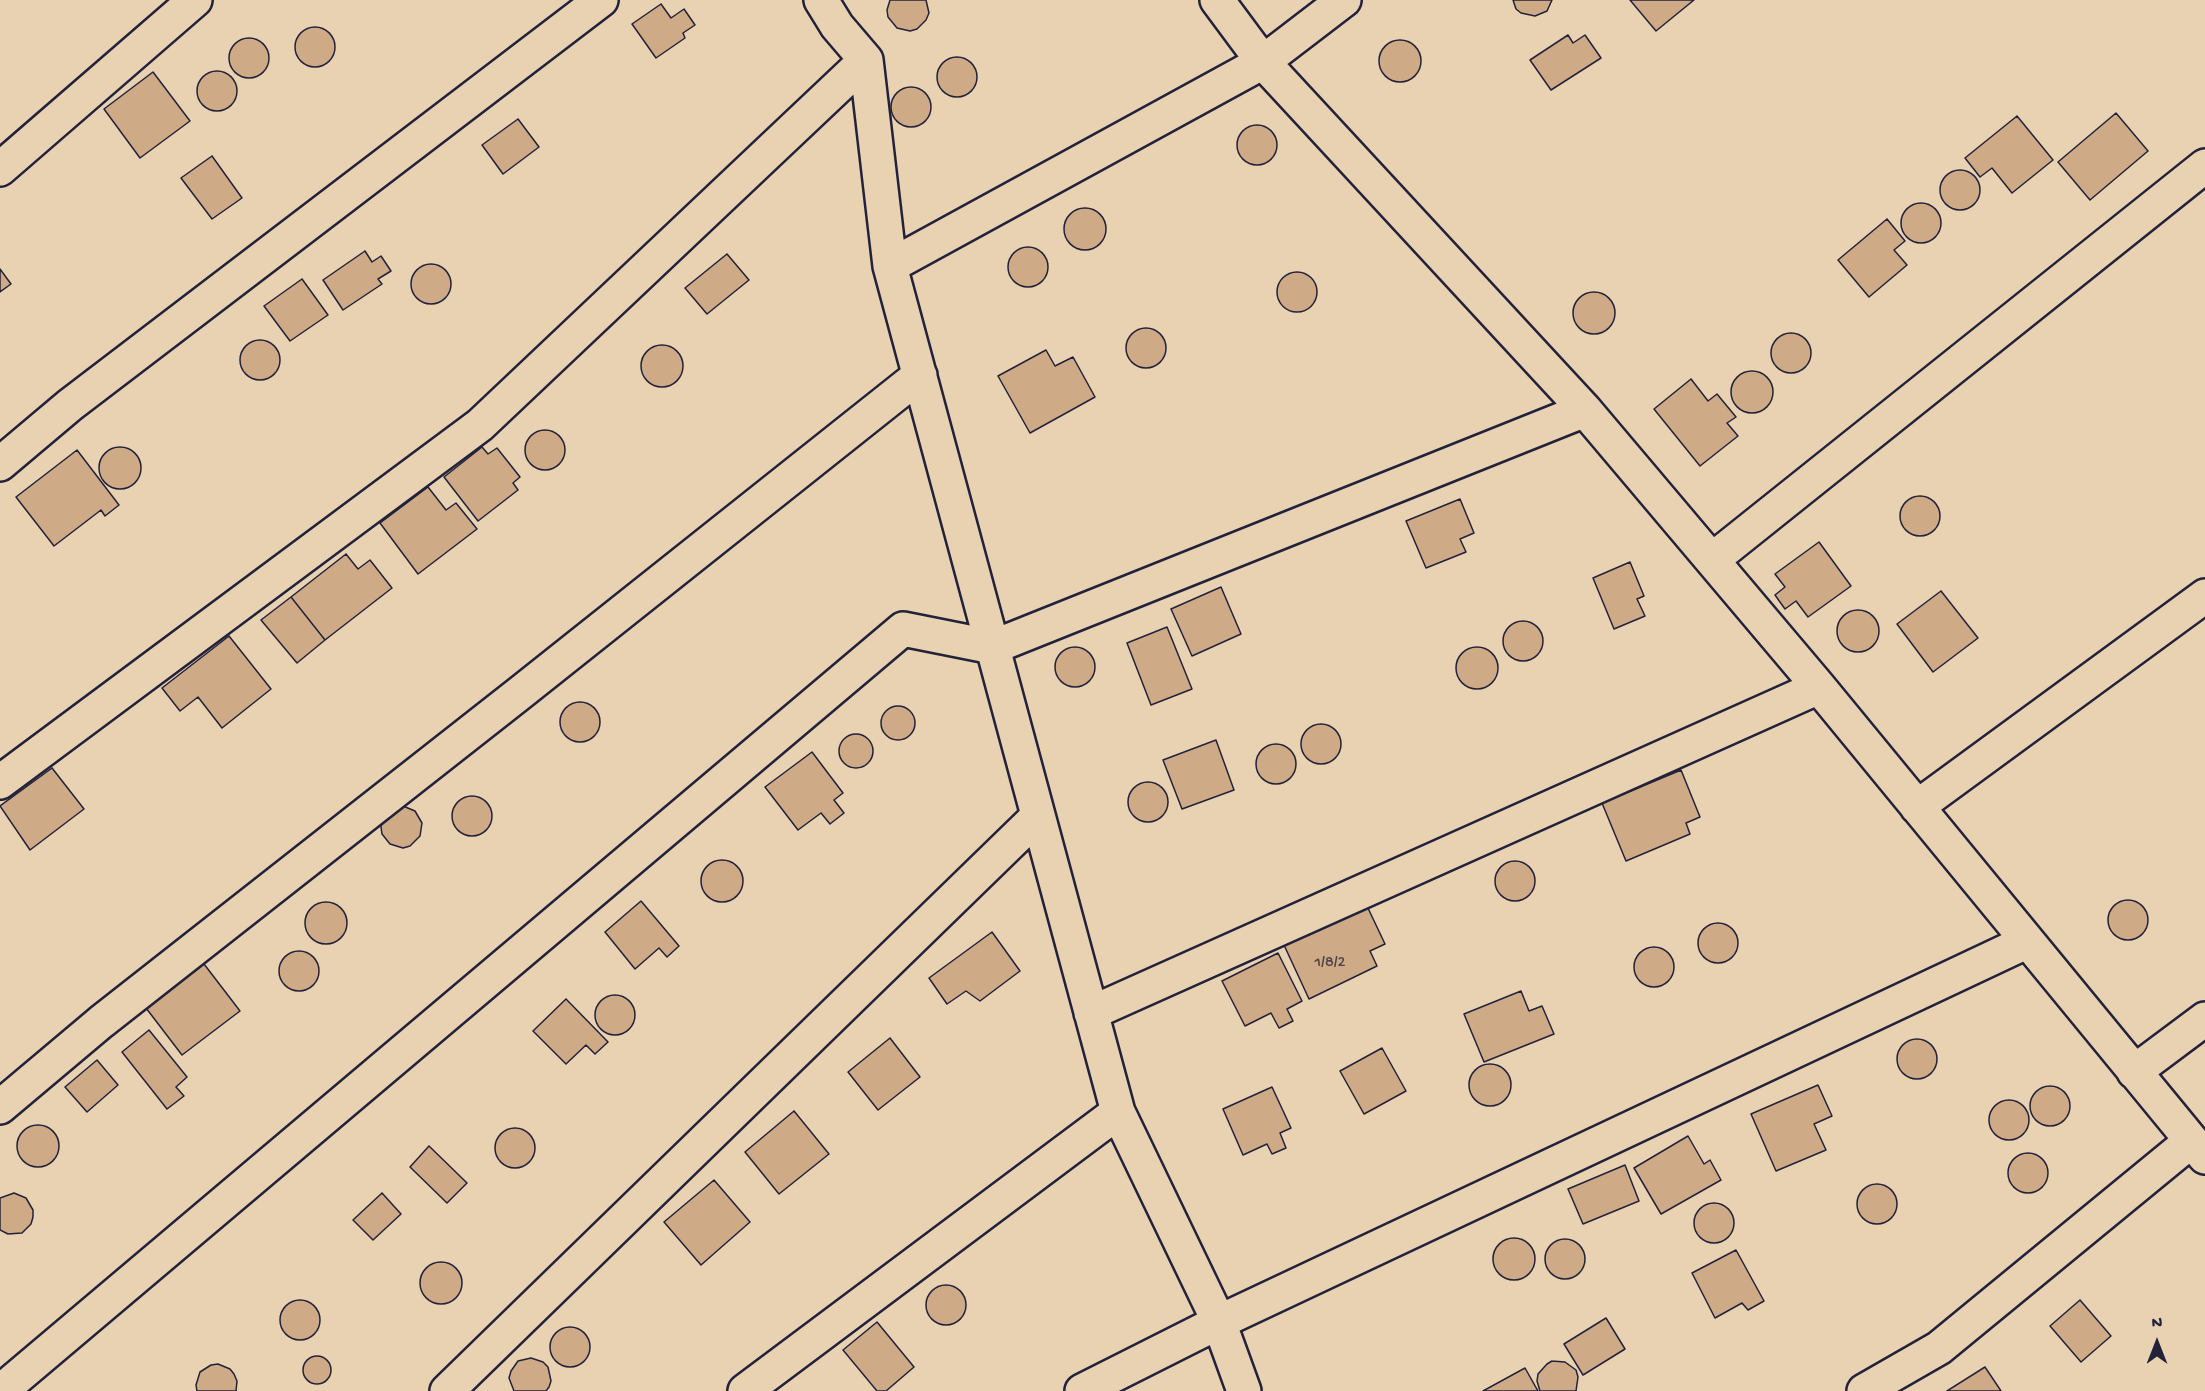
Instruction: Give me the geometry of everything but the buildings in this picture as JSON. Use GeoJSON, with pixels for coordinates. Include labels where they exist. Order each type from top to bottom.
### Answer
{"type":"FeatureCollection","features":[{"type":"Feature","properties":{"kind":"street"},"geometry":{"type":"LineString","coordinates":[[0,169],[195,0]]}},
{"type":"Feature","properties":{"kind":"street"},"geometry":{"type":"LineString","coordinates":[[0,464],[70,405],[601,0]]}},
{"type":"Feature","properties":{"kind":"street"},"geometry":{"type":"LineString","coordinates":[[821,0],[837,26],[866,60],[890,266],[1118,1112],[1219,1322],[1244,1391]]}},
{"type":"Feature","properties":{"kind":"street"},"geometry":{"type":"LineString","coordinates":[[1217,0],[1263,62],[1585,410],[1819,687],[2198,1149],[1939,1348],[1864,1391]]}},
{"type":"Feature","properties":{"kind":"street"},"geometry":{"type":"LineString","coordinates":[[890,266],[1263,62],[1344,0]]}},
{"type":"Feature","properties":{"kind":"street"},"geometry":{"type":"LineString","coordinates":[[0,782],[480,425],[866,60]]}},
{"type":"Feature","properties":{"kind":"street"},"geometry":{"type":"LineString","coordinates":[[1712,560],[2205,166]]}},
{"type":"Feature","properties":{"kind":"street"},"geometry":{"type":"LineString","coordinates":[[0,1107],[110,1015],[920,375]]}},
{"type":"Feature","properties":{"kind":"street"},"geometry":{"type":"LineString","coordinates":[[3,1391],[903,629],[993,647],[1585,410]]}},
{"type":"Feature","properties":{"kind":"street"},"geometry":{"type":"LineString","coordinates":[[1917,807],[2205,596]]}},
{"type":"Feature","properties":{"kind":"street"},"geometry":{"type":"LineString","coordinates":[[1091,1013],[1819,687]]}},
{"type":"Feature","properties":{"kind":"street"},"geometry":{"type":"LineString","coordinates":[[447,1391],[1038,816]]}},
{"type":"Feature","properties":{"kind":"street"},"geometry":{"type":"LineString","coordinates":[[1082,1391],[1219,1322],[2026,942]]}},
{"type":"Feature","properties":{"kind":"street"},"geometry":{"type":"LineString","coordinates":[[2134,1072],[2205,1019]]}},
{"type":"Feature","properties":{"kind":"street"},"geometry":{"type":"LineString","coordinates":[[745,1391],[1118,1112]]}}]}
